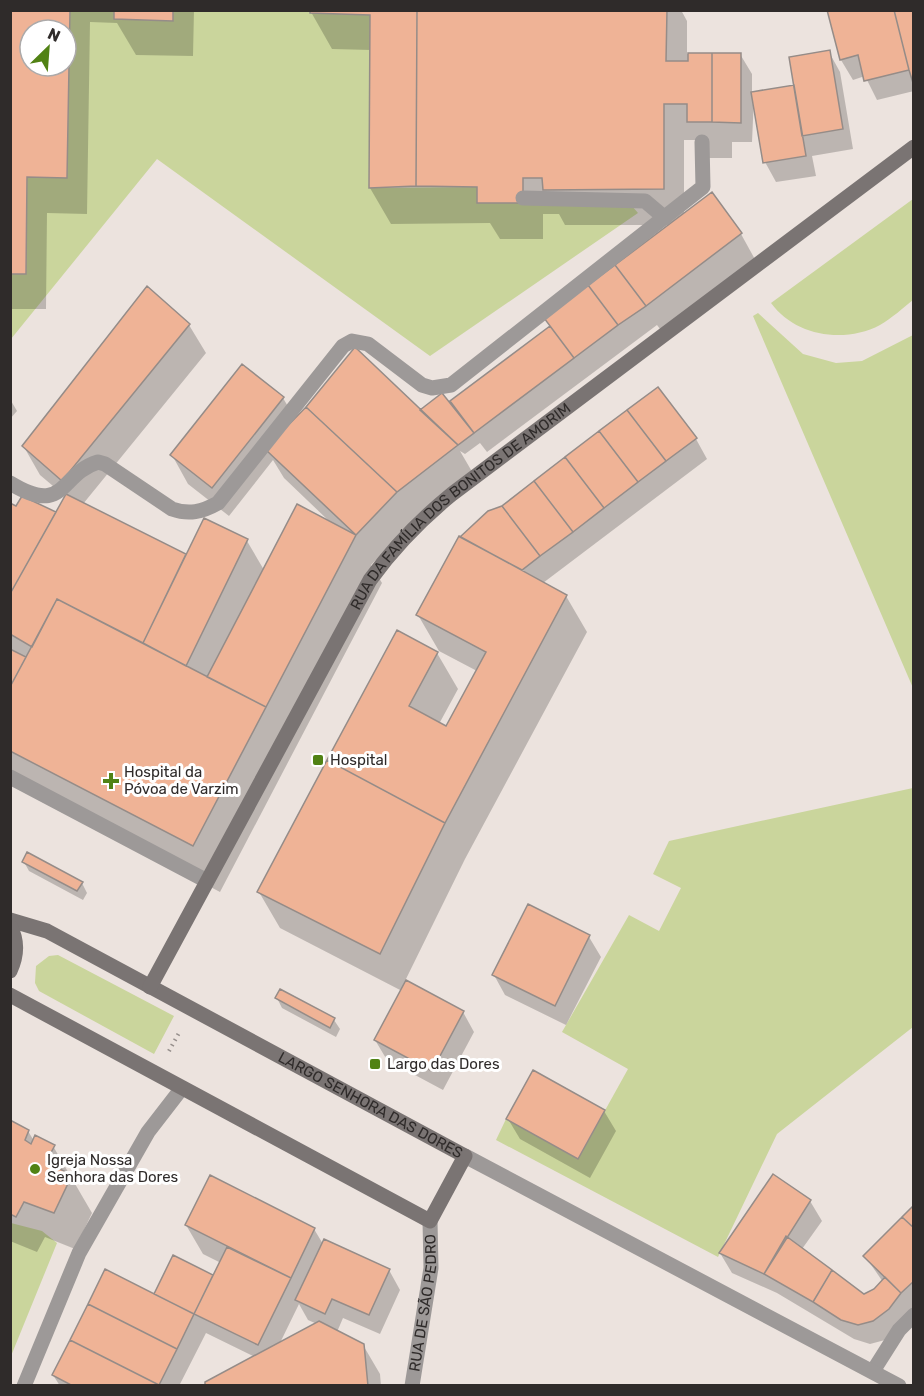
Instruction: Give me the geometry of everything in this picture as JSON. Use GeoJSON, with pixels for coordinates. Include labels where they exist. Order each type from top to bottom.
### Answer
{"type":"FeatureCollection","features":[{"type":"Feature","properties":{"kind":"main road","name":"RUA DA FAMÍLIA DOS BONITOS DE AMORIM"},"geometry":{"type":"LineString","coordinates":[[150,987],[370,580],[394,548],[421,519],[452,495],[914,147]]}},
{"type":"Feature","properties":{"kind":"main road","name":"LARGO SENHORA DAS DORES"},"geometry":{"type":"LineString","coordinates":[[10,920],[47,931],[465,1156],[430,1221]]}},
{"type":"Feature","properties":{"kind":"main road"},"geometry":{"type":"LineString","coordinates":[[10,926],[16,944],[15,957],[10,971]]}},
{"type":"Feature","properties":{"kind":"main road"},"geometry":{"type":"LineString","coordinates":[[10,995],[430,1221]]}},
{"type":"Feature","properties":{"kind":"street"},"geometry":{"type":"LineString","coordinates":[[10,483],[30,493],[52,495],[61,491],[83,470],[98,462],[105,464],[172,509],[184,513],[208,509],[218,503],[343,346],[352,341],[368,344],[422,385],[432,388],[451,385],[703,188],[702,142]]}},
{"type":"Feature","properties":{"kind":"street"},"geometry":{"type":"LineString","coordinates":[[523,198],[645,201],[664,218]]}},
{"type":"Feature","properties":{"kind":"street"},"geometry":{"type":"LineString","coordinates":[[10,777],[207,881]]}},
{"type":"Feature","properties":{"kind":"street"},"geometry":{"type":"LineString","coordinates":[[24,1386],[79,1254],[148,1132],[183,1088]]}},
{"type":"Feature","properties":{"kind":"street"},"geometry":{"type":"LineString","coordinates":[[465,1156],[899,1386]]}},
{"type":"Feature","properties":{"kind":"street","name":"RUA DE SÃO PEDRO"},"geometry":{"type":"LineString","coordinates":[[412,1386],[431,1268],[430,1221]]}},
{"type":"Feature","properties":{"kind":"street"},"geometry":{"type":"LineString","coordinates":[[873,1371],[899,1330],[914,1315]]}},
{"type":"Feature","properties":{"kind":"path"},"geometry":{"type":"LineString","coordinates":[[168,1054],[182,1029]]}},
{"type":"Feature","properties":{"kind":"green space"},"geometry":{"type":"Polygon","coordinates":[[[173,10],[310,10],[310,13],[370,15],[369,188],[477,187],[523,203],[632,206],[638,213],[430,356],[157,159],[11,339],[11,274],[26,273],[27,177],[67,177],[69,78],[78,78],[78,18],[70,18],[70,11],[114,11],[114,19],[173,21],[173,10]]]}},
{"type":"Feature","properties":{"kind":"green space"},"geometry":{"type":"Polygon","coordinates":[[[913,199],[913,300],[889,319],[866,331],[836,335],[821,334],[793,323],[771,303],[913,199]]]}},
{"type":"Feature","properties":{"kind":"green space"},"geometry":{"type":"Polygon","coordinates":[[[758,313],[803,354],[836,363],[862,361],[913,335],[913,688],[753,316],[758,313]]]}},
{"type":"Feature","properties":{"kind":"green space"},"geometry":{"type":"Polygon","coordinates":[[[913,788],[913,1027],[777,1134],[718,1257],[496,1140],[506,1119],[578,1159],[628,1069],[562,1032],[629,915],[659,931],[681,888],[653,874],[669,841],[913,788]]]}},
{"type":"Feature","properties":{"kind":"green space"},"geometry":{"type":"Polygon","coordinates":[[[58,955],[174,1016],[154,1054],[39,991],[35,983],[36,966],[49,956],[58,955]]]}},
{"type":"Feature","properties":{"kind":"green space"},"geometry":{"type":"Polygon","coordinates":[[[11,1223],[42,1231],[57,1243],[11,1356],[11,1223]]]}},
{"type":"Feature","properties":{"kind":"building"},"geometry":{"type":"Polygon","coordinates":[[[10,10],[70,10],[70,18],[18,18],[18,78],[69,78],[67,178],[27,177],[26,274],[10,274],[10,10]]]}},
{"type":"Feature","properties":{"kind":"building"},"geometry":{"type":"Polygon","coordinates":[[[114,10],[173,10],[173,21],[114,19],[114,10]]]}},
{"type":"Feature","properties":{"kind":"building"},"geometry":{"type":"Polygon","coordinates":[[[310,10],[417,10],[416,186],[369,188],[370,15],[310,13],[310,10]]]}},
{"type":"Feature","properties":{"kind":"building"},"geometry":{"type":"Polygon","coordinates":[[[417,10],[667,10],[666,61],[688,61],[688,53],[712,53],[712,122],[687,122],[687,104],[664,104],[664,189],[543,190],[542,178],[523,178],[523,203],[477,203],[477,187],[416,186],[417,10]]]}},
{"type":"Feature","properties":{"kind":"building"},"geometry":{"type":"Polygon","coordinates":[[[827,10],[894,10],[909,70],[864,81],[858,55],[840,60],[827,10]]]}},
{"type":"Feature","properties":{"kind":"building"},"geometry":{"type":"Polygon","coordinates":[[[894,10],[914,10],[914,86],[909,70],[894,10]]]}},
{"type":"Feature","properties":{"kind":"building"},"geometry":{"type":"Polygon","coordinates":[[[830,50],[843,129],[802,136],[789,57],[830,50]]]}},
{"type":"Feature","properties":{"kind":"building"},"geometry":{"type":"Polygon","coordinates":[[[712,53],[741,53],[741,123],[712,122],[712,53]]]}},
{"type":"Feature","properties":{"kind":"building"},"geometry":{"type":"Polygon","coordinates":[[[794,85],[806,156],[763,163],[751,92],[794,85]]]}},
{"type":"Feature","properties":{"kind":"building"},"geometry":{"type":"Polygon","coordinates":[[[712,192],[742,233],[646,306],[615,265],[712,192]]]}},
{"type":"Feature","properties":{"kind":"building"},"geometry":{"type":"Polygon","coordinates":[[[615,265],[646,306],[618,325],[588,285],[615,265]]]}},
{"type":"Feature","properties":{"kind":"building"},"geometry":{"type":"Polygon","coordinates":[[[588,285],[618,325],[574,358],[544,318],[588,285]]]}},
{"type":"Feature","properties":{"kind":"building"},"geometry":{"type":"Polygon","coordinates":[[[147,286],[190,324],[62,481],[22,446],[147,286]]]}},
{"type":"Feature","properties":{"kind":"building"},"geometry":{"type":"Polygon","coordinates":[[[550,326],[574,358],[474,433],[450,401],[550,326]]]}},
{"type":"Feature","properties":{"kind":"building"},"geometry":{"type":"Polygon","coordinates":[[[355,347],[458,445],[397,492],[306,407],[355,347]]]}},
{"type":"Feature","properties":{"kind":"building"},"geometry":{"type":"Polygon","coordinates":[[[242,364],[284,397],[212,488],[170,455],[242,364]]]}},
{"type":"Feature","properties":{"kind":"building"},"geometry":{"type":"Polygon","coordinates":[[[658,387],[697,438],[666,461],[627,410],[658,387]]]}},
{"type":"Feature","properties":{"kind":"building"},"geometry":{"type":"Polygon","coordinates":[[[442,393],[474,433],[458,445],[420,410],[442,393]]]}},
{"type":"Feature","properties":{"kind":"building"},"geometry":{"type":"Polygon","coordinates":[[[306,407],[397,492],[356,535],[265,449],[306,407]]]}},
{"type":"Feature","properties":{"kind":"building"},"geometry":{"type":"Polygon","coordinates":[[[627,410],[666,461],[638,482],[599,431],[627,410]]]}},
{"type":"Feature","properties":{"kind":"building"},"geometry":{"type":"Polygon","coordinates":[[[599,431],[638,482],[604,508],[565,457],[599,431]]]}},
{"type":"Feature","properties":{"kind":"building"},"geometry":{"type":"Polygon","coordinates":[[[565,457],[604,508],[573,532],[534,481],[565,457]]]}},
{"type":"Feature","properties":{"kind":"building"},"geometry":{"type":"Polygon","coordinates":[[[534,481],[573,532],[540,556],[502,506],[534,481]]]}},
{"type":"Feature","properties":{"kind":"building"},"geometry":{"type":"Polygon","coordinates":[[[66,494],[186,554],[143,643],[57,599],[32,647],[10,634],[10,594],[66,494]]]}},
{"type":"Feature","properties":{"kind":"building"},"geometry":{"type":"Polygon","coordinates":[[[22,496],[56,512],[10,594],[10,503],[16,506],[22,496]]]}},
{"type":"Feature","properties":{"kind":"building"},"geometry":{"type":"Polygon","coordinates":[[[297,504],[356,535],[266,707],[207,677],[297,504]]]}},
{"type":"Feature","properties":{"kind":"building"},"geometry":{"type":"Polygon","coordinates":[[[502,506],[540,556],[522,570],[460,537],[488,511],[502,506]]]}},
{"type":"Feature","properties":{"kind":"building"},"geometry":{"type":"Polygon","coordinates":[[[204,518],[248,539],[186,666],[143,643],[204,518]]]}},
{"type":"Feature","properties":{"kind":"building"},"geometry":{"type":"Polygon","coordinates":[[[459,536],[567,595],[445,823],[327,760],[397,630],[438,652],[409,706],[446,726],[486,652],[416,615],[459,536]]]}},
{"type":"Feature","properties":{"kind":"building"},"geometry":{"type":"Polygon","coordinates":[[[57,599],[266,707],[193,846],[10,751],[10,687],[57,599]]]}},
{"type":"Feature","properties":{"kind":"building"},"geometry":{"type":"Polygon","coordinates":[[[10,649],[26,657],[10,687],[10,649]]]}},
{"type":"Feature","properties":{"kind":"building"},"geometry":{"type":"Polygon","coordinates":[[[327,760],[445,823],[380,954],[257,892],[327,760]]]}},
{"type":"Feature","properties":{"kind":"building"},"geometry":{"type":"Polygon","coordinates":[[[27,852],[83,882],[77,891],[22,862],[27,852]]]}},
{"type":"Feature","properties":{"kind":"building"},"geometry":{"type":"Polygon","coordinates":[[[528,904],[590,935],[555,1006],[492,975],[528,904]]]}},
{"type":"Feature","properties":{"kind":"building"},"geometry":{"type":"Polygon","coordinates":[[[406,980],[464,1011],[432,1071],[374,1040],[406,980]]]}},
{"type":"Feature","properties":{"kind":"building"},"geometry":{"type":"Polygon","coordinates":[[[280,989],[335,1018],[330,1028],[275,998],[280,989]]]}},
{"type":"Feature","properties":{"kind":"building"},"geometry":{"type":"Polygon","coordinates":[[[533,1070],[605,1110],[578,1159],[506,1119],[533,1070]]]}},
{"type":"Feature","properties":{"kind":"building","name":"Igreja Nossa Senhora das Dores"},"geometry":{"type":"Polygon","coordinates":[[[10,1120],[29,1130],[25,1140],[31,1144],[35,1135],[55,1145],[46,1162],[72,1175],[54,1213],[24,1202],[16,1217],[10,1214],[10,1120]]]}},
{"type":"Feature","properties":{"kind":"building"},"geometry":{"type":"Polygon","coordinates":[[[773,1174],[811,1200],[764,1274],[719,1253],[773,1174]]]}},
{"type":"Feature","properties":{"kind":"building"},"geometry":{"type":"Polygon","coordinates":[[[210,1175],[315,1228],[291,1278],[185,1225],[210,1175]]]}},
{"type":"Feature","properties":{"kind":"building"},"geometry":{"type":"Polygon","coordinates":[[[914,1205],[914,1228],[902,1217],[914,1205]]]}},
{"type":"Feature","properties":{"kind":"building"},"geometry":{"type":"Polygon","coordinates":[[[902,1217],[914,1228],[914,1281],[901,1293],[863,1256],[902,1217]]]}},
{"type":"Feature","properties":{"kind":"building"},"geometry":{"type":"Polygon","coordinates":[[[786,1236],[832,1270],[813,1302],[764,1274],[786,1236]]]}},
{"type":"Feature","properties":{"kind":"building"},"geometry":{"type":"Polygon","coordinates":[[[324,1239],[390,1269],[369,1315],[332,1299],[325,1314],[295,1300],[324,1239]]]}},
{"type":"Feature","properties":{"kind":"building"},"geometry":{"type":"Polygon","coordinates":[[[227,1247],[291,1278],[258,1345],[194,1314],[227,1247]]]}},
{"type":"Feature","properties":{"kind":"building"},"geometry":{"type":"Polygon","coordinates":[[[173,1255],[213,1275],[194,1314],[154,1294],[173,1255]]]}},
{"type":"Feature","properties":{"kind":"building"},"geometry":{"type":"Polygon","coordinates":[[[105,1269],[194,1314],[177,1349],[88,1304],[105,1269]]]}},
{"type":"Feature","properties":{"kind":"building"},"geometry":{"type":"Polygon","coordinates":[[[832,1270],[864,1294],[874,1289],[885,1277],[901,1293],[889,1309],[873,1321],[858,1325],[841,1320],[813,1302],[832,1270]]]}},
{"type":"Feature","properties":{"kind":"building"},"geometry":{"type":"Polygon","coordinates":[[[88,1304],[177,1349],[159,1385],[70,1340],[88,1304]]]}},
{"type":"Feature","properties":{"kind":"building"},"geometry":{"type":"Polygon","coordinates":[[[319,1321],[364,1344],[368,1386],[205,1386],[205,1382],[319,1321]]]}},
{"type":"Feature","properties":{"kind":"building"},"geometry":{"type":"Polygon","coordinates":[[[70,1340],[159,1385],[73,1386],[52,1375],[70,1340]]]}},
{"type":"Feature","properties":{"kind":"place","name":"Hospital"},"geometry":{"type":"Point","coordinates":[318,760]}},
{"type":"Feature","properties":{"kind":"place","name":"Hospital da Póvoa de Varzim"},"geometry":{"type":"Point","coordinates":[111,781]}},
{"type":"Feature","properties":{"kind":"place","name":"Largo das Dores"},"geometry":{"type":"Point","coordinates":[375,1064]}},
{"type":"Feature","properties":{"kind":"place","name":"Igreja Nossa Senhora das Dores"},"geometry":{"type":"Point","coordinates":[35,1169]}}]}
